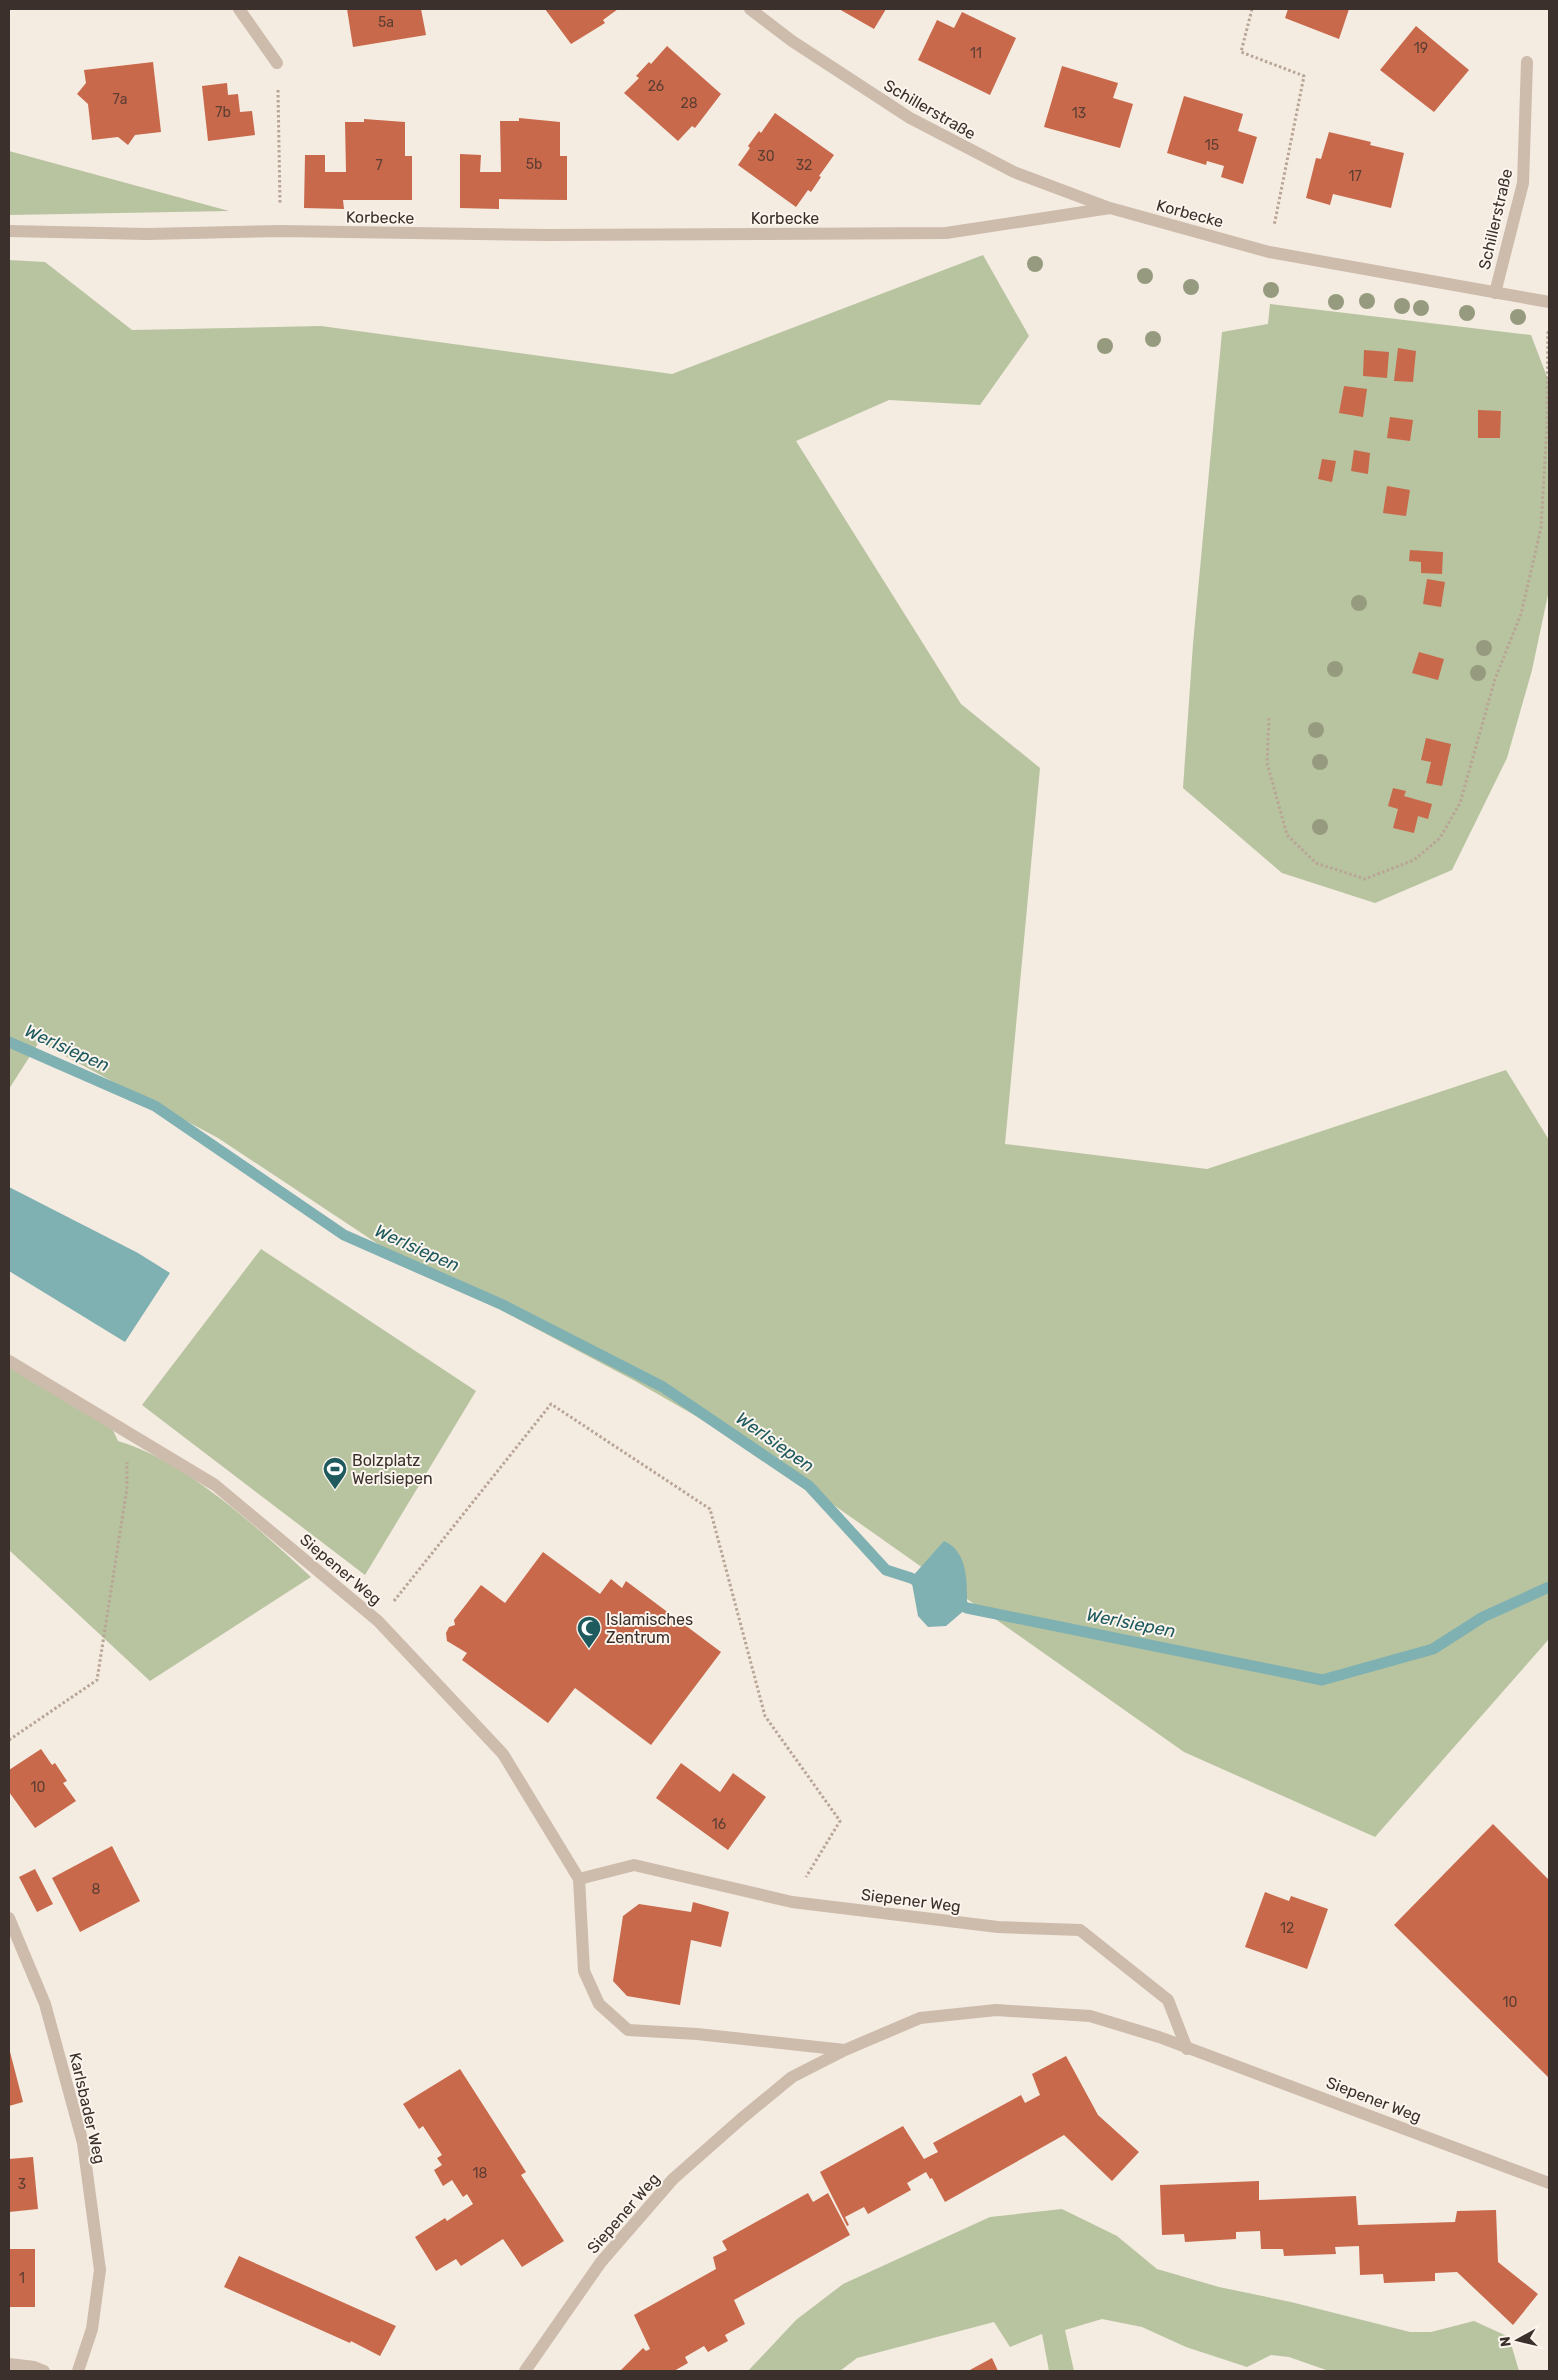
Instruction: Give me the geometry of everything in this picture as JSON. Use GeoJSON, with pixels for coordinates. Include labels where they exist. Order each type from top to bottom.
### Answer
{"type":"FeatureCollection","features":[{"type":"Feature","properties":{"kind":"street"},"geometry":{"type":"LineString","coordinates":[[239,9],[277,63]]}},
{"type":"Feature","properties":{"kind":"street","name":"Schillerstraße"},"geometry":{"type":"LineString","coordinates":[[750,9],[792,40],[910,118],[1014,172],[1110,208]]}},
{"type":"Feature","properties":{"kind":"street","name":"Schillerstraße"},"geometry":{"type":"LineString","coordinates":[[1494,293],[1523,183],[1528,62]]}},
{"type":"Feature","properties":{"kind":"street","name":"Korbecke"},"geometry":{"type":"LineString","coordinates":[[9,231],[147,234],[281,232],[547,235],[946,233],[1110,208],[1269,252],[1549,302]]}},
{"type":"Feature","properties":{"kind":"street","name":"Siepener Weg"},"geometry":{"type":"LineString","coordinates":[[9,1361],[215,1485],[378,1621],[503,1754],[580,1879],[584,1971],[599,2004],[628,2030],[697,2034],[845,2050]]}},
{"type":"Feature","properties":{"kind":"street","name":"Siepener Weg"},"geometry":{"type":"LineString","coordinates":[[580,1879],[634,1865],[792,1902],[998,1927],[1080,1930],[1168,2000],[1187,2049]]}},
{"type":"Feature","properties":{"kind":"street","name":"Karlsbader Weg"},"geometry":{"type":"LineString","coordinates":[[9,1918],[45,2004],[83,2142],[100,2270],[92,2329],[78,2371]]}},
{"type":"Feature","properties":{"kind":"street","name":"Siepener Weg"},"geometry":{"type":"LineString","coordinates":[[526,2371],[601,2262],[673,2180],[741,2119],[792,2077],[845,2050],[920,2018],[996,2010],[1090,2016],[1158,2037],[1316,2094],[1549,2183]]}},
{"type":"Feature","properties":{"kind":"street"},"geometry":{"type":"LineString","coordinates":[[9,2364],[34,2367],[44,2371]]}},
{"type":"Feature","properties":{"kind":"path"},"geometry":{"type":"LineString","coordinates":[[1252,9],[1241,52],[1304,76],[1269,252]]}},
{"type":"Feature","properties":{"kind":"path"},"geometry":{"type":"LineString","coordinates":[[277,63],[281,232]]}},
{"type":"Feature","properties":{"kind":"path"},"geometry":{"type":"LineString","coordinates":[[1269,718],[1268,763],[1287,835],[1316,863],[1365,879],[1414,860],[1440,838],[1460,803],[1495,679],[1521,614],[1541,528],[1547,426],[1548,327]]}},
{"type":"Feature","properties":{"kind":"path"},"geometry":{"type":"LineString","coordinates":[[378,1621],[551,1404],[710,1509],[765,1716],[840,1821],[792,1902]]}},
{"type":"Feature","properties":{"kind":"path"},"geometry":{"type":"LineString","coordinates":[[9,1740],[97,1680],[127,1488],[127,1433]]}},
{"type":"Feature","properties":{"kind":"green space"},"geometry":{"type":"Polygon","coordinates":[[[9,151],[229,211],[9,215],[9,151]]]}},
{"type":"Feature","properties":{"kind":"green space"},"geometry":{"type":"Polygon","coordinates":[[[983,255],[1029,336],[980,405],[889,400],[796,441],[961,704],[1040,768],[1005,1144],[1207,1169],[1506,1070],[1549,1140],[1549,1639],[1375,1837],[1184,1752],[760,1453],[635,1381],[384,1248],[218,1138],[39,1042],[9,1089],[9,260],[45,262],[132,330],[321,326],[672,374],[983,255]]]}},
{"type":"Feature","properties":{"kind":"green space"},"geometry":{"type":"Polygon","coordinates":[[[1270,304],[1531,335],[1549,382],[1549,590],[1532,670],[1507,758],[1452,870],[1375,903],[1282,873],[1183,788],[1193,644],[1222,332],[1268,324],[1270,304]]]}},
{"type":"Feature","properties":{"kind":"green space","name":"Bolzplatz Werlsiepen"},"geometry":{"type":"Polygon","coordinates":[[[261,1249],[476,1391],[365,1575],[142,1405],[261,1249]]]}},
{"type":"Feature","properties":{"kind":"green space"},"geometry":{"type":"Polygon","coordinates":[[[9,1366],[112,1428],[118,1441],[170,1464],[195,1480],[245,1518],[311,1577],[150,1681],[9,1550],[9,1366]]]}},
{"type":"Feature","properties":{"kind":"green space"},"geometry":{"type":"Polygon","coordinates":[[[1062,2209],[1117,2236],[1157,2269],[1219,2287],[1291,2302],[1410,2332],[1431,2332],[1474,2321],[1509,2337],[1519,2371],[1329,2371],[1289,2357],[1271,2355],[1247,2367],[1186,2347],[1142,2327],[1102,2319],[1065,2330],[1074,2371],[1049,2371],[1042,2334],[1010,2347],[994,2322],[857,2358],[840,2371],[748,2371],[796,2320],[843,2284],[990,2217],[1062,2209]]]}},
{"type":"Feature","properties":{"kind":"water"},"geometry":{"type":"Polygon","coordinates":[[[9,1187],[138,1253],[170,1273],[125,1342],[9,1271],[9,1187]]]}},
{"type":"Feature","properties":{"kind":"water"},"geometry":{"type":"Polygon","coordinates":[[[944,1541],[952,1546],[962,1561],[966,1579],[967,1608],[946,1626],[928,1627],[918,1616],[911,1578],[944,1541]]]}},
{"type":"Feature","properties":{"kind":"building"},"geometry":{"type":"Polygon","coordinates":[[[347,9],[421,9],[426,35],[353,47],[347,9]]]}},
{"type":"Feature","properties":{"kind":"building"},"geometry":{"type":"Polygon","coordinates":[[[545,9],[618,9],[603,20],[605,23],[571,44],[545,9]]]}},
{"type":"Feature","properties":{"kind":"building"},"geometry":{"type":"Polygon","coordinates":[[[839,9],[886,9],[874,29],[839,9]]]}},
{"type":"Feature","properties":{"kind":"building"},"geometry":{"type":"Polygon","coordinates":[[[1288,9],[1349,9],[1339,39],[1285,18],[1288,9]]]}},
{"type":"Feature","properties":{"kind":"building"},"geometry":{"type":"Polygon","coordinates":[[[962,12],[1016,38],[990,95],[918,60],[937,20],[954,28],[962,12]]]}},
{"type":"Feature","properties":{"kind":"building"},"geometry":{"type":"Polygon","coordinates":[[[1416,26],[1469,70],[1434,112],[1380,70],[1416,26]]]}},
{"type":"Feature","properties":{"kind":"building"},"geometry":{"type":"Polygon","coordinates":[[[667,46],[721,94],[695,128],[692,126],[678,141],[624,93],[639,78],[636,76],[649,62],[651,64],[667,46]]]}},
{"type":"Feature","properties":{"kind":"building"},"geometry":{"type":"Polygon","coordinates":[[[153,62],[161,132],[135,135],[128,145],[118,137],[92,140],[88,104],[77,94],[86,83],[84,70],[153,62]]]}},
{"type":"Feature","properties":{"kind":"building"},"geometry":{"type":"Polygon","coordinates":[[[1062,66],[1118,83],[1113,98],[1133,104],[1120,148],[1044,127],[1062,66]]]}},
{"type":"Feature","properties":{"kind":"building"},"geometry":{"type":"Polygon","coordinates":[[[227,83],[228,95],[238,94],[240,112],[252,111],[255,135],[208,141],[202,86],[227,83]]]}},
{"type":"Feature","properties":{"kind":"building"},"geometry":{"type":"Polygon","coordinates":[[[1184,96],[1243,114],[1238,131],[1257,137],[1243,184],[1221,177],[1224,166],[1207,161],[1206,165],[1167,153],[1184,96]]]}},
{"type":"Feature","properties":{"kind":"building"},"geometry":{"type":"Polygon","coordinates":[[[775,113],[834,155],[819,176],[821,177],[811,192],[808,190],[796,207],[738,165],[750,148],[748,146],[759,131],[761,133],[775,113]]]}},
{"type":"Feature","properties":{"kind":"building"},"geometry":{"type":"Polygon","coordinates":[[[519,118],[560,122],[560,156],[567,156],[567,200],[499,199],[499,209],[460,208],[460,154],[481,155],[480,172],[501,172],[500,121],[519,121],[519,118]]]}},
{"type":"Feature","properties":{"kind":"building"},"geometry":{"type":"Polygon","coordinates":[[[364,119],[405,122],[405,156],[412,156],[412,200],[343,200],[344,209],[304,208],[305,155],[325,155],[325,172],[346,172],[345,122],[364,122],[364,119]]]}},
{"type":"Feature","properties":{"kind":"building"},"geometry":{"type":"Polygon","coordinates":[[[1329,132],[1371,142],[1370,145],[1404,153],[1391,208],[1333,194],[1330,205],[1306,198],[1316,158],[1321,159],[1329,132]]]}},
{"type":"Feature","properties":{"kind":"building"},"geometry":{"type":"Polygon","coordinates":[[[1398,348],[1416,351],[1413,382],[1394,381],[1398,348]]]}},
{"type":"Feature","properties":{"kind":"building"},"geometry":{"type":"Polygon","coordinates":[[[1364,350],[1389,352],[1387,378],[1363,376],[1364,350]]]}},
{"type":"Feature","properties":{"kind":"building"},"geometry":{"type":"Polygon","coordinates":[[[1344,386],[1367,389],[1363,417],[1339,413],[1344,386]]]}},
{"type":"Feature","properties":{"kind":"building"},"geometry":{"type":"Polygon","coordinates":[[[1478,410],[1501,411],[1500,438],[1478,438],[1478,410]]]}},
{"type":"Feature","properties":{"kind":"building"},"geometry":{"type":"Polygon","coordinates":[[[1390,417],[1413,420],[1410,441],[1387,438],[1390,417]]]}},
{"type":"Feature","properties":{"kind":"building"},"geometry":{"type":"Polygon","coordinates":[[[1354,450],[1370,453],[1368,474],[1351,471],[1354,450]]]}},
{"type":"Feature","properties":{"kind":"building"},"geometry":{"type":"Polygon","coordinates":[[[1322,459],[1336,461],[1332,482],[1318,479],[1322,459]]]}},
{"type":"Feature","properties":{"kind":"building"},"geometry":{"type":"Polygon","coordinates":[[[1387,486],[1410,490],[1406,516],[1383,513],[1387,486]]]}},
{"type":"Feature","properties":{"kind":"building"},"geometry":{"type":"Polygon","coordinates":[[[1410,550],[1443,552],[1442,574],[1421,573],[1421,562],[1409,561],[1410,550]]]}},
{"type":"Feature","properties":{"kind":"building"},"geometry":{"type":"Polygon","coordinates":[[[1427,579],[1445,582],[1441,607],[1423,604],[1427,579]]]}},
{"type":"Feature","properties":{"kind":"building"},"geometry":{"type":"Polygon","coordinates":[[[1419,652],[1444,659],[1438,680],[1412,673],[1419,652]]]}},
{"type":"Feature","properties":{"kind":"building"},"geometry":{"type":"Polygon","coordinates":[[[1426,738],[1451,744],[1442,786],[1426,783],[1431,762],[1421,760],[1426,738]]]}},
{"type":"Feature","properties":{"kind":"building"},"geometry":{"type":"Polygon","coordinates":[[[1393,788],[1406,791],[1404,796],[1432,804],[1428,819],[1418,816],[1414,833],[1393,828],[1398,809],[1388,806],[1393,788]]]}},
{"type":"Feature","properties":{"kind":"building","name":"Islamisches Zentrum"},"geometry":{"type":"Polygon","coordinates":[[[543,1552],[600,1594],[611,1579],[622,1588],[626,1581],[721,1652],[651,1745],[575,1688],[548,1723],[462,1660],[467,1653],[447,1641],[446,1633],[449,1627],[455,1625],[454,1620],[481,1585],[505,1603],[543,1552]]]}},
{"type":"Feature","properties":{"kind":"building"},"geometry":{"type":"Polygon","coordinates":[[[41,1749],[52,1765],[55,1763],[67,1781],[63,1783],[76,1801],[35,1828],[9,1792],[9,1770],[41,1749]]]}},
{"type":"Feature","properties":{"kind":"building"},"geometry":{"type":"Polygon","coordinates":[[[681,1763],[720,1792],[733,1773],[766,1797],[728,1850],[656,1798],[681,1763]]]}},
{"type":"Feature","properties":{"kind":"building"},"geometry":{"type":"Polygon","coordinates":[[[1493,1824],[1549,1880],[1549,2078],[1394,1925],[1493,1824]]]}},
{"type":"Feature","properties":{"kind":"building"},"geometry":{"type":"Polygon","coordinates":[[[112,1846],[140,1901],[80,1932],[52,1878],[112,1846]]]}},
{"type":"Feature","properties":{"kind":"building"},"geometry":{"type":"Polygon","coordinates":[[[35,1869],[53,1904],[37,1912],[19,1877],[35,1869]]]}},
{"type":"Feature","properties":{"kind":"building"},"geometry":{"type":"Polygon","coordinates":[[[1265,1892],[1289,1901],[1291,1896],[1328,1909],[1307,1969],[1245,1947],[1265,1892]]]}},
{"type":"Feature","properties":{"kind":"building"},"geometry":{"type":"Polygon","coordinates":[[[693,1902],[729,1912],[721,1947],[691,1940],[680,2005],[627,1996],[613,1981],[623,1916],[639,1904],[691,1912],[693,1902]]]}},
{"type":"Feature","properties":{"kind":"building"},"geometry":{"type":"Polygon","coordinates":[[[9,2048],[23,2102],[9,2106],[9,2048]]]}},
{"type":"Feature","properties":{"kind":"building"},"geometry":{"type":"Polygon","coordinates":[[[1066,2056],[1098,2115],[1139,2152],[1112,2181],[1064,2135],[945,2202],[932,2178],[930,2179],[926,2172],[907,2183],[911,2190],[868,2214],[864,2207],[845,2217],[849,2225],[847,2226],[820,2172],[903,2126],[924,2159],[938,2152],[933,2143],[1021,2095],[1025,2103],[1040,2095],[1032,2074],[1066,2056]]]}},
{"type":"Feature","properties":{"kind":"building"},"geometry":{"type":"Polygon","coordinates":[[[460,2069],[526,2172],[521,2175],[564,2241],[522,2267],[503,2239],[461,2266],[456,2259],[436,2271],[415,2237],[445,2218],[447,2221],[473,2204],[467,2194],[463,2197],[452,2180],[443,2186],[434,2170],[442,2165],[437,2158],[442,2155],[423,2126],[419,2129],[403,2104],[460,2069]]]}},
{"type":"Feature","properties":{"kind":"building"},"geometry":{"type":"Polygon","coordinates":[[[33,2157],[38,2209],[9,2212],[9,2159],[33,2157]]]}},
{"type":"Feature","properties":{"kind":"building"},"geometry":{"type":"Polygon","coordinates":[[[1259,2181],[1259,2200],[1356,2196],[1358,2225],[1455,2222],[1457,2211],[1496,2210],[1498,2262],[1538,2294],[1513,2325],[1457,2272],[1435,2273],[1435,2281],[1384,2283],[1383,2274],[1360,2275],[1359,2246],[1335,2247],[1336,2254],[1284,2256],[1283,2249],[1261,2249],[1260,2231],[1236,2232],[1236,2239],[1185,2242],[1184,2234],[1162,2235],[1160,2185],[1259,2181]]]}},
{"type":"Feature","properties":{"kind":"building"},"geometry":{"type":"Polygon","coordinates":[[[808,2193],[813,2202],[828,2193],[850,2235],[734,2300],[745,2324],[725,2335],[728,2341],[708,2352],[704,2346],[685,2357],[688,2363],[674,2371],[620,2371],[643,2348],[646,2351],[650,2349],[634,2315],[716,2269],[713,2257],[727,2250],[722,2241],[808,2193]]]}},
{"type":"Feature","properties":{"kind":"building"},"geometry":{"type":"Polygon","coordinates":[[[9,2249],[35,2249],[35,2307],[9,2307],[9,2249]]]}},
{"type":"Feature","properties":{"kind":"building"},"geometry":{"type":"Polygon","coordinates":[[[239,2256],[396,2326],[380,2356],[351,2341],[350,2343],[224,2287],[239,2256]]]}},
{"type":"Feature","properties":{"kind":"building"},"geometry":{"type":"Polygon","coordinates":[[[992,2358],[998,2371],[968,2371],[992,2358]]]}},
{"type":"Feature","properties":{"kind":"waterway","name":"Werlsiepen"},"geometry":{"type":"LineString","coordinates":[[9,1042],[155,1106],[344,1235],[503,1305],[663,1387],[809,1486],[886,1570],[911,1578],[924,1585]]}},
{"type":"Feature","properties":{"kind":"waterway","name":"Werlsiepen"},"geometry":{"type":"LineString","coordinates":[[953,1601],[967,1608],[1322,1680],[1433,1649],[1483,1617],[1549,1587]]}},
{"type":"Feature","properties":{"kind":"place","name":"Bolzplatz Werlsiepen"},"geometry":{"type":"Point","coordinates":[335,1490]}},
{"type":"Feature","properties":{"kind":"place","name":"Islamisches Zentrum"},"geometry":{"type":"Point","coordinates":[589,1649]}}]}
